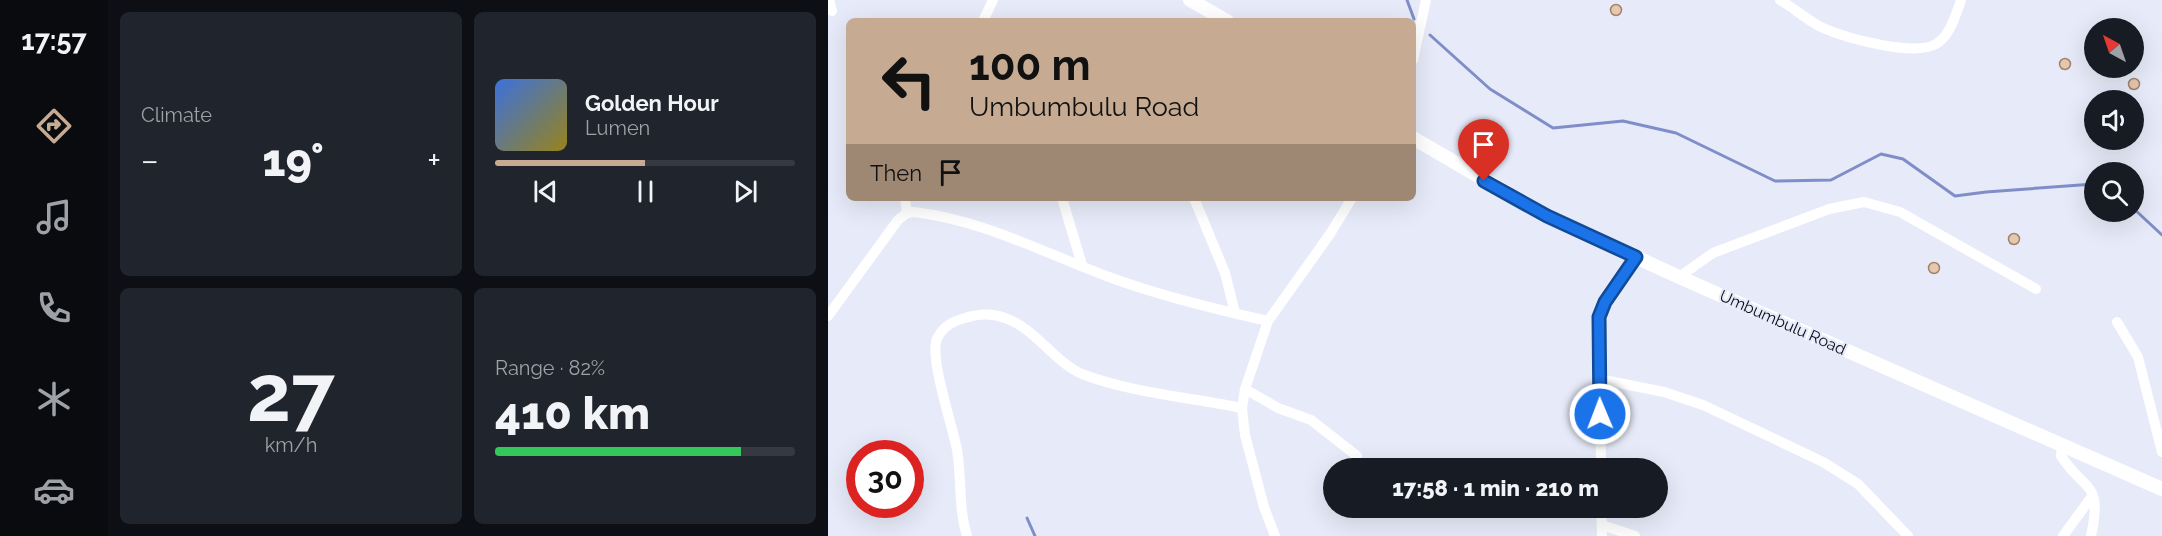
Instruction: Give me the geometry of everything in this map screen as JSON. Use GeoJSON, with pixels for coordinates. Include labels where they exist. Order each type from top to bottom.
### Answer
{"type":"FeatureCollection","features":[{"type":"Feature","properties":{"kind":"main road"},"geometry":{"type":"LineString","coordinates":[[1190,0],[1222,18]]}},
{"type":"Feature","properties":{"kind":"main road","name":"Umbumbulu Road"},"geometry":{"type":"LineString","coordinates":[[1416,140],[1538,211],[1636,257],[2162,489]]}},
{"type":"Feature","properties":{"kind":"street"},"geometry":{"type":"LineString","coordinates":[[984,18],[993,0]]}},
{"type":"Feature","properties":{"kind":"street"},"geometry":{"type":"LineString","coordinates":[[1416,46],[1426,0]]}},
{"type":"Feature","properties":{"kind":"street"},"geometry":{"type":"LineString","coordinates":[[1780,0],[1826,29],[1917,49],[1937,44],[1951,25],[1961,0]]}},
{"type":"Feature","properties":{"kind":"street"},"geometry":{"type":"LineString","coordinates":[[906,201],[908,213]]}},
{"type":"Feature","properties":{"kind":"street"},"geometry":{"type":"LineString","coordinates":[[1063,201],[1082,266]]}},
{"type":"Feature","properties":{"kind":"street"},"geometry":{"type":"LineString","coordinates":[[1195,201],[1225,273],[1235,313]]}},
{"type":"Feature","properties":{"kind":"street"},"geometry":{"type":"LineString","coordinates":[[1275,536],[1252,468],[1242,408],[1245,389],[1268,321],[1330,234],[1350,201]]}},
{"type":"Feature","properties":{"kind":"street"},"geometry":{"type":"LineString","coordinates":[[1679,277],[1713,253],[1829,209],[1864,202],[1900,212],[2036,289]]}},
{"type":"Feature","properties":{"kind":"street"},"geometry":{"type":"LineString","coordinates":[[828,316],[898,220],[908,213],[939,217],[1015,238],[1164,296],[1268,321]]}},
{"type":"Feature","properties":{"kind":"street"},"geometry":{"type":"LineString","coordinates":[[1600,458],[1599,317],[1605,302],[1636,257]]}},
{"type":"Feature","properties":{"kind":"street"},"geometry":{"type":"LineString","coordinates":[[967,536],[960,509],[957,450],[935,356],[937,338],[942,331],[957,320],[981,315],[1006,318],[1063,363],[1081,373],[1125,387],[1242,408]]}},
{"type":"Feature","properties":{"kind":"street"},"geometry":{"type":"LineString","coordinates":[[2117,322],[2131,341],[2140,363],[2162,452]]}},
{"type":"Feature","properties":{"kind":"street"},"geometry":{"type":"LineString","coordinates":[[1599,379],[1664,392],[1703,405],[1823,462],[1858,484],[1908,536]]}},
{"type":"Feature","properties":{"kind":"street"},"geometry":{"type":"LineString","coordinates":[[1245,389],[1278,408],[1311,420],[1357,456]]}},
{"type":"Feature","properties":{"kind":"street"},"geometry":{"type":"LineString","coordinates":[[2062,445],[2061,456],[2086,483],[2093,495],[2095,510],[2091,536]]}},
{"type":"Feature","properties":{"kind":"street"},"geometry":{"type":"LineString","coordinates":[[2063,536],[2093,495]]}},
{"type":"Feature","properties":{"kind":"street"},"geometry":{"type":"LineString","coordinates":[[1602,530],[1635,536]]}},
{"type":"Feature","properties":{"kind":"building"},"geometry":{"type":"Polygon","coordinates":[[[1616,5],[1620,6],[1620,14],[1616,15],[1612,14],[1611,10],[1612,6],[1616,5]]]}},
{"type":"Feature","properties":{"kind":"building"},"geometry":{"type":"Polygon","coordinates":[[[2065,59],[2069,60],[2069,68],[2065,69],[2061,68],[2060,64],[2061,60],[2065,59]]]}},
{"type":"Feature","properties":{"kind":"building"},"geometry":{"type":"Polygon","coordinates":[[[2134,79],[2138,80],[2138,88],[2134,89],[2130,88],[2129,84],[2130,80],[2134,79]]]}},
{"type":"Feature","properties":{"kind":"building"},"geometry":{"type":"Polygon","coordinates":[[[2014,234],[2018,235],[2018,243],[2014,244],[2010,243],[2009,239],[2010,235],[2014,234]]]}},
{"type":"Feature","properties":{"kind":"building"},"geometry":{"type":"Polygon","coordinates":[[[1934,263],[1938,264],[1938,272],[1934,273],[1930,272],[1929,268],[1930,264],[1934,263]]]}},
{"type":"Feature","properties":{"kind":"waterway"},"geometry":{"type":"LineString","coordinates":[[1407,0],[1414,18]]}},
{"type":"Feature","properties":{"kind":"waterway"},"geometry":{"type":"LineString","coordinates":[[1430,35],[1490,89],[1553,128],[1623,121],[1676,133],[1775,181],[1831,180],[1881,154],[1903,159],[1955,196],[2084,185]]}},
{"type":"Feature","properties":{"kind":"waterway"},"geometry":{"type":"LineString","coordinates":[[2144,218],[2162,235]]}},
{"type":"Feature","properties":{"kind":"waterway"},"geometry":{"type":"LineString","coordinates":[[1027,518],[1035,536]]}},
{"type":"Feature","properties":{"kind":"route"},"geometry":{"type":"LineString","coordinates":[[1484,181],[1547,216],[1636,257],[1605,302],[1599,317],[1600,414]]}}]}
